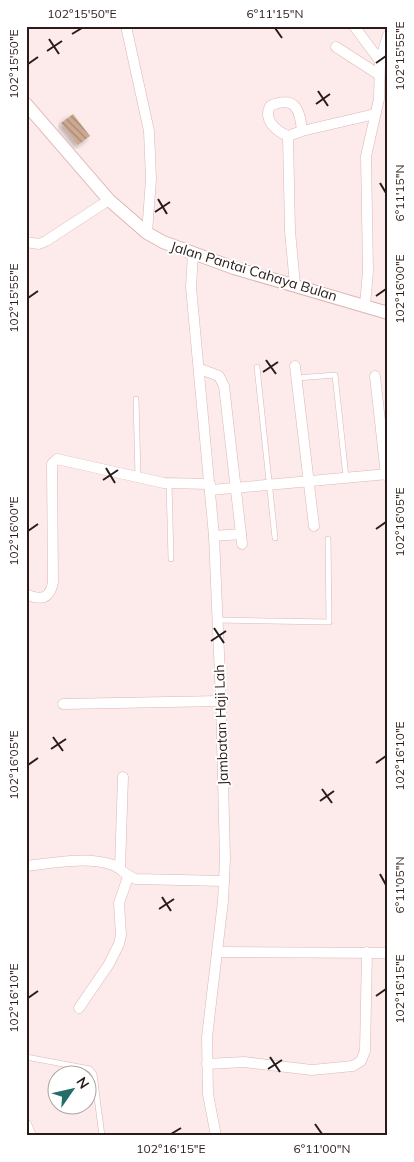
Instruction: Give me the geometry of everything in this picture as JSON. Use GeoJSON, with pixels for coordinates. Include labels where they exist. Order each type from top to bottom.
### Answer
{"type":"FeatureCollection","features":[{"type":"Feature","properties":{"kind":"street"},"geometry":{"type":"LineString","coordinates":[[126,26],[149,131],[151,179],[148,233]]}},
{"type":"Feature","properties":{"kind":"street"},"geometry":{"type":"LineString","coordinates":[[354,26],[384,62]]}},
{"type":"Feature","properties":{"kind":"street"},"geometry":{"type":"LineString","coordinates":[[365,305],[368,271],[366,156],[379,99],[378,74],[384,62],[388,35]]}},
{"type":"Feature","properties":{"kind":"street"},"geometry":{"type":"LineString","coordinates":[[336,47],[378,74]]}},
{"type":"Feature","properties":{"kind":"street"},"geometry":{"type":"LineString","coordinates":[[302,131],[300,111],[295,105],[291,103],[270,106],[268,115],[271,124],[279,132],[288,136],[375,114]]}},
{"type":"Feature","properties":{"kind":"street","name":"Jalan Pantai Cahaya Bulan"},"geometry":{"type":"LineString","coordinates":[[26,104],[109,200],[148,233],[192,254],[388,313]]}},
{"type":"Feature","properties":{"kind":"street"},"geometry":{"type":"LineString","coordinates":[[288,136],[290,231],[294,285]]}},
{"type":"Feature","properties":{"kind":"street"},"geometry":{"type":"LineString","coordinates":[[26,242],[39,244],[46,241],[109,200]]}},
{"type":"Feature","properties":{"kind":"street","name":"Jambatan Haji Lah"},"geometry":{"type":"LineString","coordinates":[[192,254],[191,287],[214,536],[221,701],[224,881],[207,1037],[208,1094],[216,1136]]}},
{"type":"Feature","properties":{"kind":"street"},"geometry":{"type":"LineString","coordinates":[[295,366],[314,526]]}},
{"type":"Feature","properties":{"kind":"street"},"geometry":{"type":"LineString","coordinates":[[200,369],[218,376],[224,386],[241,539],[214,536]]}},
{"type":"Feature","properties":{"kind":"street"},"geometry":{"type":"LineString","coordinates":[[26,594],[36,599],[43,598],[52,591],[54,461],[57,459],[138,478],[210,487],[236,488],[387,474],[385,438],[375,376]]}},
{"type":"Feature","properties":{"kind":"street"},"geometry":{"type":"LineString","coordinates":[[63,704],[221,701]]}},
{"type":"Feature","properties":{"kind":"street"},"geometry":{"type":"LineString","coordinates":[[120,868],[123,777]]}},
{"type":"Feature","properties":{"kind":"street"},"geometry":{"type":"LineString","coordinates":[[26,866],[72,861],[105,863],[120,868],[128,877],[154,880],[224,881]]}},
{"type":"Feature","properties":{"kind":"street"},"geometry":{"type":"LineString","coordinates":[[79,1008],[109,964],[119,944],[121,935],[119,903],[128,877]]}},
{"type":"Feature","properties":{"kind":"street"},"geometry":{"type":"LineString","coordinates":[[217,952],[388,953]]}},
{"type":"Feature","properties":{"kind":"street"},"geometry":{"type":"LineString","coordinates":[[207,1064],[244,1062],[312,1070],[353,1066],[361,1061],[365,1051],[367,952]]}},
{"type":"Feature","properties":{"kind":"lane"},"geometry":{"type":"LineString","coordinates":[[257,367],[275,538]]}},
{"type":"Feature","properties":{"kind":"lane"},"geometry":{"type":"LineString","coordinates":[[297,378],[335,375],[346,478]]}},
{"type":"Feature","properties":{"kind":"lane"},"geometry":{"type":"LineString","coordinates":[[136,400],[138,478]]}},
{"type":"Feature","properties":{"kind":"lane"},"geometry":{"type":"LineString","coordinates":[[169,483],[171,559]]}},
{"type":"Feature","properties":{"kind":"lane"},"geometry":{"type":"LineString","coordinates":[[218,620],[329,622],[328,539]]}},
{"type":"Feature","properties":{"kind":"lane"},"geometry":{"type":"LineString","coordinates":[[26,1057],[90,1069],[94,1074],[102,1136]]}},
{"type":"Feature","properties":{"kind":"building"},"geometry":{"type":"Polygon","coordinates":[[[73,114],[90,136],[78,145],[61,123],[73,114]]]}}]}
